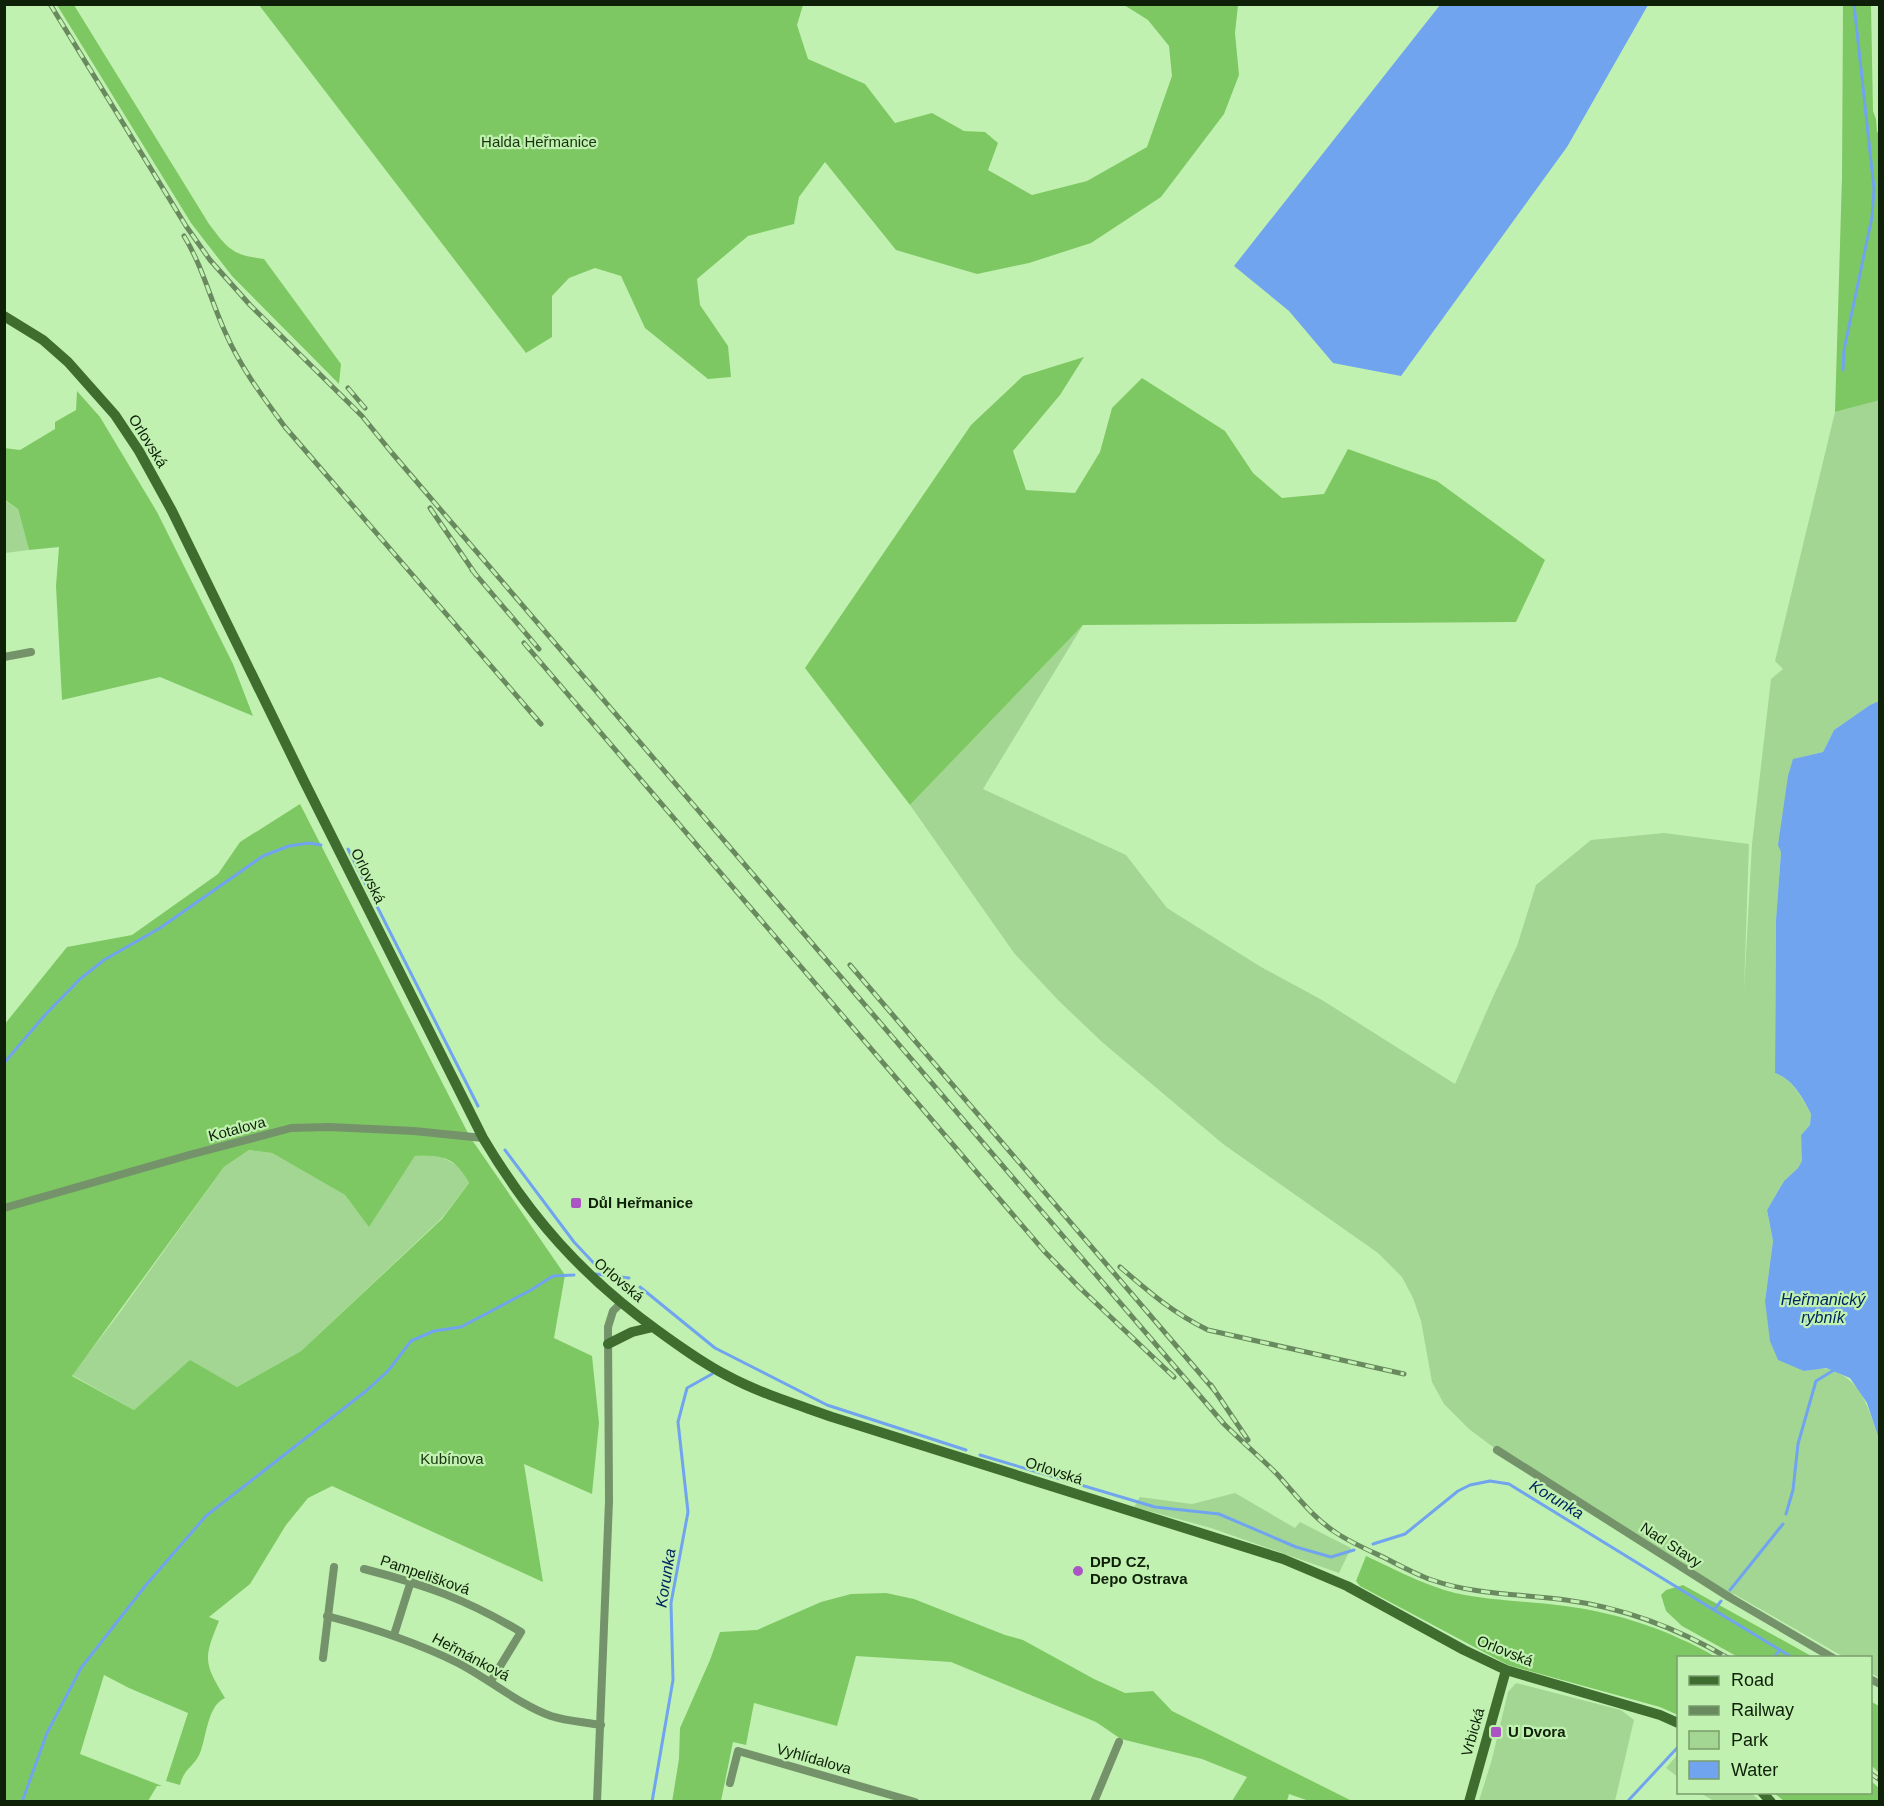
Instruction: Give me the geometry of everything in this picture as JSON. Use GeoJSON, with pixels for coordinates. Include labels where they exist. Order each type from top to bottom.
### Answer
{"type":"FeatureCollection","features":[{"type":"Feature","properties":{"kind":"main road","name":"Orlovská"},"geometry":{"type":"LineString","coordinates":[[4,316],[43,340],[68,362],[115,415],[139,451],[187,542],[483,1138],[517,1191],[548,1232],[583,1270],[621,1303],[689,1353],[726,1375],[780,1398],[832,1417],[1283,1559],[1347,1586],[1464,1650],[1506,1670],[1660,1715],[1677,1723]]}},
{"type":"Feature","properties":{"kind":"main road"},"geometry":{"type":"LineString","coordinates":[[608,1344],[632,1332],[653,1327]]}},
{"type":"Feature","properties":{"kind":"main road","name":"Vrbická"},"geometry":{"type":"LineString","coordinates":[[1468,1802],[1506,1670]]}},
{"type":"Feature","properties":{"kind":"street"},"geometry":{"type":"LineString","coordinates":[[4,657],[31,652]]}},
{"type":"Feature","properties":{"kind":"street","name":"Kotalova"},"geometry":{"type":"LineString","coordinates":[[4,1208],[291,1128],[350,1128],[483,1138]]}},
{"type":"Feature","properties":{"kind":"street"},"geometry":{"type":"LineString","coordinates":[[597,1802],[610,1462],[609,1319],[621,1303]]}},
{"type":"Feature","properties":{"kind":"street","name":"Nad Stavy"},"geometry":{"type":"LineString","coordinates":[[1497,1450],[1722,1593],[1830,1656]]}},
{"type":"Feature","properties":{"kind":"street"},"geometry":{"type":"LineString","coordinates":[[323,1658],[334,1567]]}},
{"type":"Feature","properties":{"kind":"street","name":"Pampelišková"},"geometry":{"type":"LineString","coordinates":[[364,1569],[411,1581],[458,1598],[520,1632],[491,1682]]}},
{"type":"Feature","properties":{"kind":"street"},"geometry":{"type":"LineString","coordinates":[[394,1635],[411,1581]]}},
{"type":"Feature","properties":{"kind":"street","name":"Heřmánková"},"geometry":{"type":"LineString","coordinates":[[327,1616],[394,1635],[459,1664],[537,1710],[553,1716],[601,1725]]}},
{"type":"Feature","properties":{"kind":"street"},"geometry":{"type":"LineString","coordinates":[[1094,1802],[1119,1742]]}},
{"type":"Feature","properties":{"kind":"street","name":"Vyhlídalova"},"geometry":{"type":"LineString","coordinates":[[730,1783],[738,1751],[911,1801]]}},
{"type":"Feature","properties":{"kind":"green space"},"geometry":{"type":"Polygon","coordinates":[[[57,5],[74,5],[209,224],[221,239],[238,253],[264,259],[341,364],[339,384],[232,276],[191,223],[57,5]]]}},
{"type":"Feature","properties":{"kind":"green space","name":"Halda Heřmanice"},"geometry":{"type":"Polygon","coordinates":[[[259,5],[803,5],[797,25],[808,59],[865,84],[895,123],[932,113],[964,131],[985,132],[998,143],[988,170],[1032,195],[1087,181],[1147,147],[1172,76],[1169,46],[1148,20],[1124,5],[1238,5],[1235,33],[1239,75],[1224,114],[1161,197],[1091,243],[1029,263],[977,274],[896,250],[825,162],[799,197],[794,224],[748,236],[697,279],[700,305],[728,346],[731,377],[708,379],[645,328],[621,276],[595,268],[569,278],[552,296],[552,337],[526,353],[259,5]]]}},
{"type":"Feature","properties":{"kind":"green space"},"geometry":{"type":"Polygon","coordinates":[[[1843,5],[1871,5],[1873,111],[1877,132],[1880,133],[1880,400],[1835,412],[1842,177],[1843,5]]]}},
{"type":"Feature","properties":{"kind":"green space"},"geometry":{"type":"Polygon","coordinates":[[[1084,357],[1060,395],[1013,451],[1026,490],[1075,493],[1100,452],[1112,408],[1142,378],[1225,431],[1253,473],[1282,498],[1324,494],[1348,449],[1437,481],[1545,560],[1516,622],[1083,625],[910,805],[805,668],[971,425],[1023,376],[1084,357]]]}},
{"type":"Feature","properties":{"kind":"green space"},"geometry":{"type":"Polygon","coordinates":[[[77,391],[100,417],[157,512],[233,664],[253,716],[160,677],[62,700],[56,586],[59,547],[29,550],[18,509],[5,500],[4,448],[20,450],[55,429],[55,422],[76,410],[77,391]]]}},
{"type":"Feature","properties":{"kind":"green space"},"geometry":{"type":"Polygon","coordinates":[[[1879,400],[1879,701],[1834,730],[1823,752],[1798,758],[1781,852],[1776,920],[1775,1073],[1792,1084],[1811,1114],[1810,1125],[1801,1135],[1803,1161],[1784,1181],[1767,1210],[1773,1241],[1765,1301],[1804,1371],[1828,1369],[1840,1373],[1856,1387],[1867,1406],[1879,1439],[1879,1678],[1872,1674],[1872,1656],[1842,1656],[1734,1594],[1729,1597],[1497,1450],[1469,1429],[1444,1404],[1432,1382],[1421,1321],[1402,1277],[1378,1253],[1223,1144],[1102,1042],[1059,1001],[1014,953],[910,805],[1083,625],[983,789],[1126,855],[1167,908],[1261,967],[1322,1000],[1455,1084],[1517,946],[1536,885],[1591,840],[1664,833],[1749,844],[1744,990],[1752,844],[1771,679],[1783,669],[1775,661],[1835,412],[1879,400]]]}},
{"type":"Feature","properties":{"kind":"green space"},"geometry":{"type":"Polygon","coordinates":[[[4,500],[18,509],[29,550],[5,553],[4,500]]]}},
{"type":"Feature","properties":{"kind":"green space","name":"Kubínova"},"geometry":{"type":"Polygon","coordinates":[[[300,804],[470,1137],[565,1275],[554,1338],[592,1356],[599,1423],[592,1494],[524,1464],[543,1582],[332,1486],[308,1498],[286,1525],[250,1584],[209,1617],[219,1621],[210,1644],[208,1661],[213,1677],[225,1698],[214,1708],[200,1753],[184,1775],[180,1785],[166,1781],[188,1713],[104,1675],[80,1754],[162,1786],[157,1786],[148,1801],[5,1801],[4,1025],[67,947],[132,935],[218,874],[240,842],[300,804]],[[249,1150],[224,1167],[72,1376],[134,1410],[190,1360],[237,1387],[301,1351],[442,1219],[469,1183],[459,1168],[447,1159],[415,1156],[369,1227],[345,1195],[272,1153],[249,1150]]]}},
{"type":"Feature","properties":{"kind":"green space"},"geometry":{"type":"Polygon","coordinates":[[[249,1150],[272,1153],[345,1195],[369,1226],[415,1156],[438,1155],[460,1167],[469,1183],[442,1218],[301,1351],[237,1387],[190,1361],[134,1410],[72,1375],[224,1167],[249,1150]]]}},
{"type":"Feature","properties":{"kind":"green space"},"geometry":{"type":"Polygon","coordinates":[[[1235,1493],[1295,1528],[1300,1522],[1351,1548],[1339,1573],[1211,1528],[1134,1507],[1140,1497],[1192,1504],[1235,1493]]]}},
{"type":"Feature","properties":{"kind":"green space"},"geometry":{"type":"Polygon","coordinates":[[[1366,1556],[1421,1581],[1455,1593],[1565,1606],[1624,1618],[1662,1631],[1714,1656],[1677,1656],[1677,1715],[1660,1707],[1508,1665],[1360,1586],[1356,1581],[1366,1556]]]}},
{"type":"Feature","properties":{"kind":"green space"},"geometry":{"type":"Polygon","coordinates":[[[1683,1585],[1811,1656],[1736,1656],[1682,1626],[1666,1611],[1661,1595],[1666,1590],[1683,1585]]]}},
{"type":"Feature","properties":{"kind":"green space"},"geometry":{"type":"Polygon","coordinates":[[[886,1593],[914,1599],[1023,1640],[1094,1679],[1125,1693],[1153,1691],[1172,1711],[1352,1801],[1309,1801],[1289,1794],[1287,1801],[1232,1801],[1247,1777],[1202,1759],[1121,1739],[1096,1722],[951,1662],[856,1656],[837,1726],[754,1703],[746,1745],[733,1742],[721,1801],[672,1802],[679,1759],[680,1728],[720,1632],[757,1630],[821,1602],[851,1594],[886,1593]]]}},
{"type":"Feature","properties":{"kind":"green space"},"geometry":{"type":"Polygon","coordinates":[[[1516,1683],[1621,1710],[1634,1720],[1615,1801],[1479,1801],[1508,1692],[1516,1683]]]}},
{"type":"Feature","properties":{"kind":"green space"},"geometry":{"type":"Polygon","coordinates":[[[1872,1702],[1879,1706],[1879,1773],[1872,1766],[1872,1702]]]}},
{"type":"Feature","properties":{"kind":"green space"},"geometry":{"type":"Polygon","coordinates":[[[1677,1755],[1677,1776],[1666,1768],[1677,1755]]]}},
{"type":"Feature","properties":{"kind":"green space"},"geometry":{"type":"Polygon","coordinates":[[[1872,1782],[1879,1788],[1879,1801],[1784,1801],[1775,1794],[1872,1794],[1872,1782]]]}},
{"type":"Feature","properties":{"kind":"green space"},"geometry":{"type":"Polygon","coordinates":[[[1702,1794],[1752,1794],[1760,1801],[1714,1801],[1702,1794]]]}},
{"type":"Feature","properties":{"kind":"water"},"geometry":{"type":"Polygon","coordinates":[[[1440,5],[1648,5],[1567,147],[1401,376],[1333,363],[1289,311],[1234,266],[1440,5]]]}},
{"type":"Feature","properties":{"kind":"water","name":"Heřmanický rybník"},"geometry":{"type":"Polygon","coordinates":[[[1879,701],[1879,1439],[1867,1403],[1850,1378],[1826,1368],[1804,1371],[1778,1360],[1770,1341],[1765,1301],[1773,1241],[1767,1210],[1784,1181],[1802,1161],[1801,1135],[1810,1125],[1811,1114],[1792,1084],[1775,1073],[1776,920],[1781,852],[1778,845],[1788,776],[1793,759],[1823,752],[1834,730],[1879,701]]]}},
{"type":"Feature","properties":{"kind":"waterway"},"geometry":{"type":"LineString","coordinates":[[1843,370],[1844,350],[1872,217],[1874,189],[1854,4]]}},
{"type":"Feature","properties":{"kind":"waterway"},"geometry":{"type":"LineString","coordinates":[[4,1063],[45,1015],[80,979],[104,960],[160,928],[263,856],[289,846],[309,843],[321,845]]}},
{"type":"Feature","properties":{"kind":"waterway"},"geometry":{"type":"LineString","coordinates":[[348,849],[478,1106]]}},
{"type":"Feature","properties":{"kind":"waterway"},"geometry":{"type":"LineString","coordinates":[[505,1150],[574,1242],[605,1275]]}},
{"type":"Feature","properties":{"kind":"waterway"},"geometry":{"type":"LineString","coordinates":[[596,1274],[629,1278]]}},
{"type":"Feature","properties":{"kind":"waterway"},"geometry":{"type":"LineString","coordinates":[[22,1802],[47,1733],[81,1668],[146,1585],[206,1516],[366,1391],[388,1371],[411,1341],[434,1331],[461,1327],[553,1276],[574,1275]]}},
{"type":"Feature","properties":{"kind":"waterway","name":"Korunka"},"geometry":{"type":"LineString","coordinates":[[640,1287],[715,1348],[827,1405],[966,1450]]}},
{"type":"Feature","properties":{"kind":"waterway","name":"Korunka"},"geometry":{"type":"LineString","coordinates":[[1786,1514],[1793,1490],[1798,1444],[1816,1381],[1834,1370]]}},
{"type":"Feature","properties":{"kind":"waterway","name":"Korunka"},"geometry":{"type":"LineString","coordinates":[[652,1802],[673,1680],[671,1603],[688,1512],[678,1422],[687,1388],[712,1374]]}},
{"type":"Feature","properties":{"kind":"waterway","name":"Korunka"},"geometry":{"type":"LineString","coordinates":[[980,1455],[1155,1507],[1219,1514],[1296,1547],[1331,1557],[1354,1550]]}},
{"type":"Feature","properties":{"kind":"waterway","name":"Korunka"},"geometry":{"type":"LineString","coordinates":[[1373,1544],[1405,1534],[1458,1491],[1470,1485],[1490,1481],[1509,1484],[1714,1610],[1721,1601]]}},
{"type":"Feature","properties":{"kind":"waterway","name":"Korunka"},"geometry":{"type":"LineString","coordinates":[[1730,1590],[1783,1524]]}},
{"type":"Feature","properties":{"kind":"waterway"},"geometry":{"type":"LineString","coordinates":[[1714,1610],[1780,1650],[1775,1656]]}},
{"type":"Feature","properties":{"kind":"waterway"},"geometry":{"type":"LineString","coordinates":[[1780,1650],[1790,1656]]}},
{"type":"Feature","properties":{"kind":"waterway"},"geometry":{"type":"LineString","coordinates":[[1627,1802],[1677,1748]]}},
{"type":"Feature","properties":{"kind":"railway"},"geometry":{"type":"LineString","coordinates":[[50,4],[186,226],[210,260],[250,305],[362,416],[1224,1424],[1277,1474],[1313,1514],[1329,1528],[1349,1540],[1432,1580],[1465,1589],[1566,1600],[1609,1608],[1670,1629],[1725,1656]]}},
{"type":"Feature","properties":{"kind":"railway"},"geometry":{"type":"LineString","coordinates":[[184,236],[238,359],[285,427],[541,724]]}},
{"type":"Feature","properties":{"kind":"railway"},"geometry":{"type":"LineString","coordinates":[[348,388],[365,408]]}},
{"type":"Feature","properties":{"kind":"railway"},"geometry":{"type":"LineString","coordinates":[[430,508],[476,575]]}},
{"type":"Feature","properties":{"kind":"railway"},"geometry":{"type":"LineString","coordinates":[[472,570],[539,649]]}},
{"type":"Feature","properties":{"kind":"railway"},"geometry":{"type":"LineString","coordinates":[[524,643],[1044,1251],[1174,1377]]}},
{"type":"Feature","properties":{"kind":"railway"},"geometry":{"type":"LineString","coordinates":[[850,965],[1215,1391]]}},
{"type":"Feature","properties":{"kind":"railway"},"geometry":{"type":"LineString","coordinates":[[1120,1267],[1172,1309],[1208,1330],[1404,1374]]}},
{"type":"Feature","properties":{"kind":"railway"},"geometry":{"type":"LineString","coordinates":[[1211,1385],[1248,1440]]}},
{"type":"Feature","properties":{"kind":"railway"},"geometry":{"type":"LineString","coordinates":[[1872,1774],[1880,1780]]}},
{"type":"Feature","properties":{"kind":"place","name":"Důl Heřmanice"},"geometry":{"type":"Point","coordinates":[576,1203]}},
{"type":"Feature","properties":{"kind":"place","name":"DPD CZ, Depo Ostrava"},"geometry":{"type":"Point","coordinates":[1078,1571]}},
{"type":"Feature","properties":{"kind":"place","name":"U Dvora"},"geometry":{"type":"Point","coordinates":[1496,1732]}}]}
